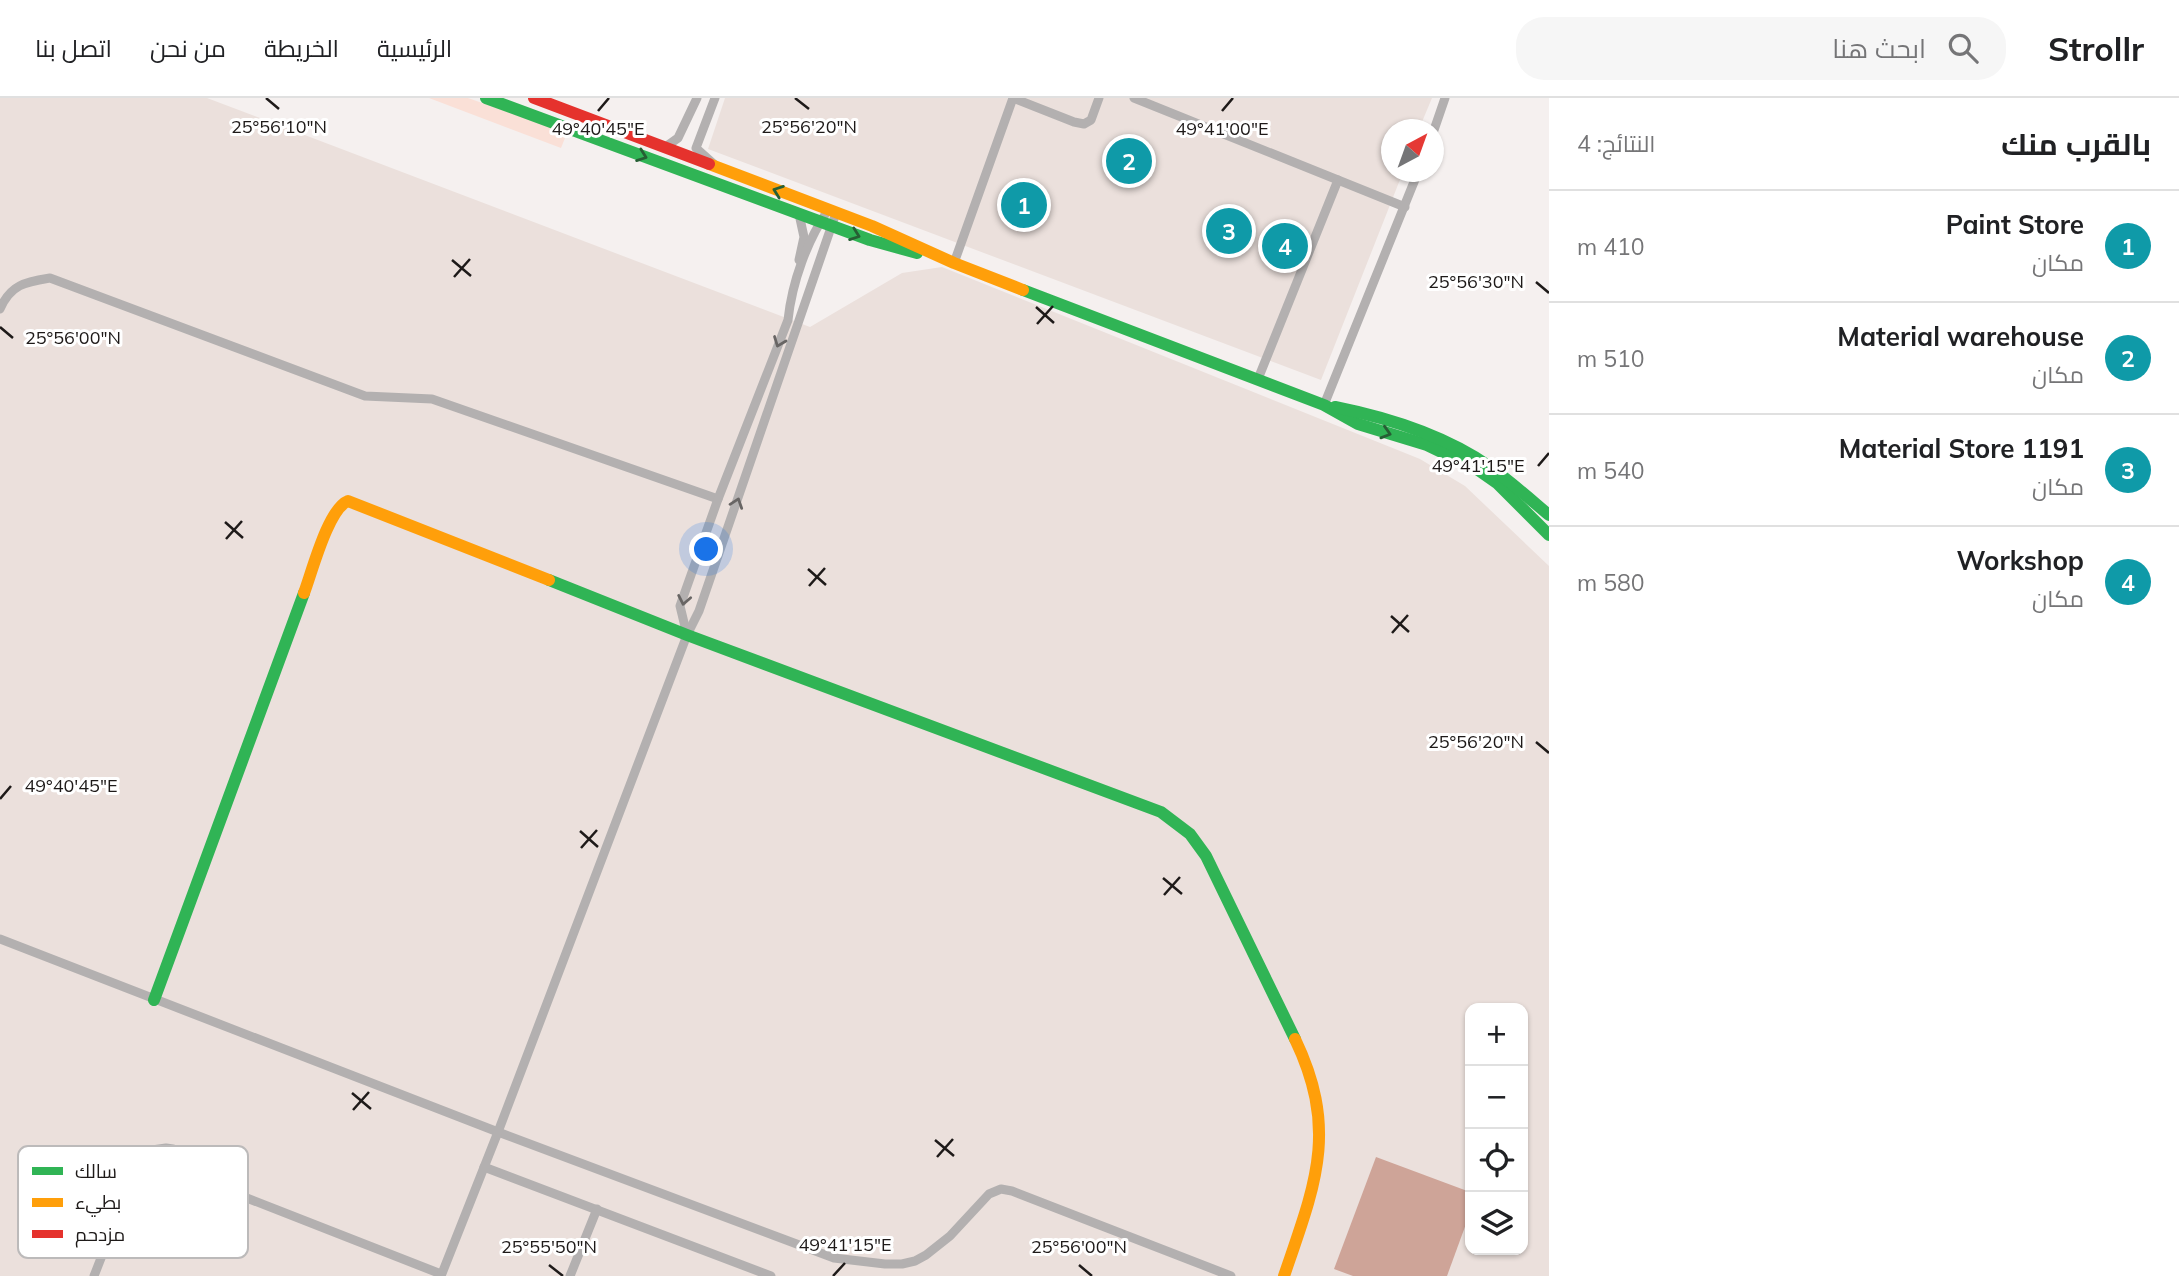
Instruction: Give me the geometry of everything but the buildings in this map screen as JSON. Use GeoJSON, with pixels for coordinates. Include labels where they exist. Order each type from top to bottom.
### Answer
{"type":"FeatureCollection","features":[{"type":"Feature","properties":{"kind":"street"},"geometry":{"type":"LineString","coordinates":[[486,98],[870,240],[954,262]]}},
{"type":"Feature","properties":{"kind":"street"},"geometry":{"type":"LineString","coordinates":[[534,98],[872,226],[954,262],[1324,405],[1359,424],[1427,445],[1477,469],[1497,483],[1549,535]]}},
{"type":"Feature","properties":{"kind":"street"},"geometry":{"type":"LineString","coordinates":[[664,148],[678,138],[697,98]]}},
{"type":"Feature","properties":{"kind":"street"},"geometry":{"type":"LineString","coordinates":[[715,98],[696,148],[718,169]]}},
{"type":"Feature","properties":{"kind":"street"},"geometry":{"type":"LineString","coordinates":[[954,262],[1013,98],[1084,124],[1091,120],[1100,98]]}},
{"type":"Feature","properties":{"kind":"street"},"geometry":{"type":"LineString","coordinates":[[1134,98],[1405,206]]}},
{"type":"Feature","properties":{"kind":"street"},"geometry":{"type":"LineString","coordinates":[[1437,119],[1446,98]]}},
{"type":"Feature","properties":{"kind":"street"},"geometry":{"type":"LineString","coordinates":[[1258,379],[1338,180]]}},
{"type":"Feature","properties":{"kind":"street"},"geometry":{"type":"LineString","coordinates":[[1324,405],[1414,182]]}},
{"type":"Feature","properties":{"kind":"street"},"geometry":{"type":"LineString","coordinates":[[790,298],[832,211]]}},
{"type":"Feature","properties":{"kind":"street"},"geometry":{"type":"LineString","coordinates":[[687,635],[680,606],[718,499],[788,320],[790,298],[804,237],[799,214]]}},
{"type":"Feature","properties":{"kind":"street"},"geometry":{"type":"LineString","coordinates":[[248,1199],[441,1275],[687,635],[699,611],[826,224]]}},
{"type":"Feature","properties":{"kind":"street"},"geometry":{"type":"LineString","coordinates":[[0,309],[5,297],[23,283],[50,278],[365,396],[432,399],[718,499]]}},
{"type":"Feature","properties":{"kind":"street"},"geometry":{"type":"LineString","coordinates":[[1324,405],[1379,417],[1455,446],[1482,461],[1549,515]]}},
{"type":"Feature","properties":{"kind":"street"},"geometry":{"type":"LineString","coordinates":[[154,1000],[329,526],[341,504],[360,504],[687,635],[840,693],[960,734],[1161,812],[1184,825],[1202,848],[1305,1058],[1320,1102],[1321,1145],[1318,1169],[1284,1276]]}},
{"type":"Feature","properties":{"kind":"street"},"geometry":{"type":"LineString","coordinates":[[0,939],[498,1132],[834,1258],[885,1264],[915,1261],[937,1247],[989,1194],[1001,1189],[1231,1276]]}},
{"type":"Feature","properties":{"kind":"street"},"geometry":{"type":"LineString","coordinates":[[484,1167],[771,1276]]}},
{"type":"Feature","properties":{"kind":"street"},"geometry":{"type":"LineString","coordinates":[[570,1276],[597,1209]]}},
{"type":"Feature","properties":{"kind":"street"},"geometry":{"type":"LineString","coordinates":[[94,1276],[101,1258]]}},
{"type":"Feature","properties":{"kind":"shaded area"},"geometry":{"type":"Polygon","coordinates":[[[0,98],[207,98],[810,327],[902,273],[942,267],[1420,459],[1465,486],[1549,566],[1549,1276],[0,1276],[0,98]]]}},
{"type":"Feature","properties":{"kind":"shaded area"},"geometry":{"type":"Polygon","coordinates":[[[429,98],[468,98],[567,133],[561,148],[429,98]]]}},
{"type":"Feature","properties":{"kind":"shaded area"},"geometry":{"type":"Polygon","coordinates":[[[725,98],[1432,98],[1423,119],[1381,119],[1381,182],[1399,182],[1321,380],[708,149],[725,98]]]}},
{"type":"Feature","properties":{"kind":"shaded area"},"geometry":{"type":"Polygon","coordinates":[[[1376,1157],[1465,1190],[1465,1227],[1447,1276],[1353,1276],[1334,1269],[1376,1157]]]}},
{"type":"Feature","properties":{"kind":"traffic: fast"},"geometry":{"type":"LineString","coordinates":[[486,98],[870,240],[917,253]]}},
{"type":"Feature","properties":{"kind":"traffic: fast"},"geometry":{"type":"LineString","coordinates":[[1023,290],[1324,405],[1358,424],[1427,445],[1477,469],[1497,483],[1549,535]]}},
{"type":"Feature","properties":{"kind":"traffic: fast"},"geometry":{"type":"LineString","coordinates":[[1335,407],[1396,422],[1454,446],[1490,467],[1549,515]]}},
{"type":"Feature","properties":{"kind":"traffic: fast"},"geometry":{"type":"LineString","coordinates":[[549,580],[687,635],[1161,812],[1190,834],[1206,856],[1295,1039]]}},
{"type":"Feature","properties":{"kind":"traffic: fast"},"geometry":{"type":"LineString","coordinates":[[154,1000],[304,593]]}},
{"type":"Feature","properties":{"kind":"traffic: slow"},"geometry":{"type":"LineString","coordinates":[[709,164],[872,226],[1023,290]]}},
{"type":"Feature","properties":{"kind":"traffic: slow"},"geometry":{"type":"LineString","coordinates":[[304,593],[327,528],[341,506],[348,501],[549,580]]}},
{"type":"Feature","properties":{"kind":"traffic: slow"},"geometry":{"type":"LineString","coordinates":[[1284,1276],[1305,1214],[1318,1158],[1316,1102],[1295,1039]]}},
{"type":"Feature","properties":{"kind":"traffic: jam"},"geometry":{"type":"LineString","coordinates":[[534,98],[709,164]]}},
{"type":"Feature","properties":{"kind":"place","name":"Material warehouse"},"geometry":{"type":"Point","coordinates":[1129,161]}},
{"type":"Feature","properties":{"kind":"place","name":"Paint Store"},"geometry":{"type":"Point","coordinates":[1024,205]}},
{"type":"Feature","properties":{"kind":"place","name":"1191 Material Store"},"geometry":{"type":"Point","coordinates":[1229,231]}},
{"type":"Feature","properties":{"kind":"place","name":"Workshop"},"geometry":{"type":"Point","coordinates":[1285,246]}}]}
